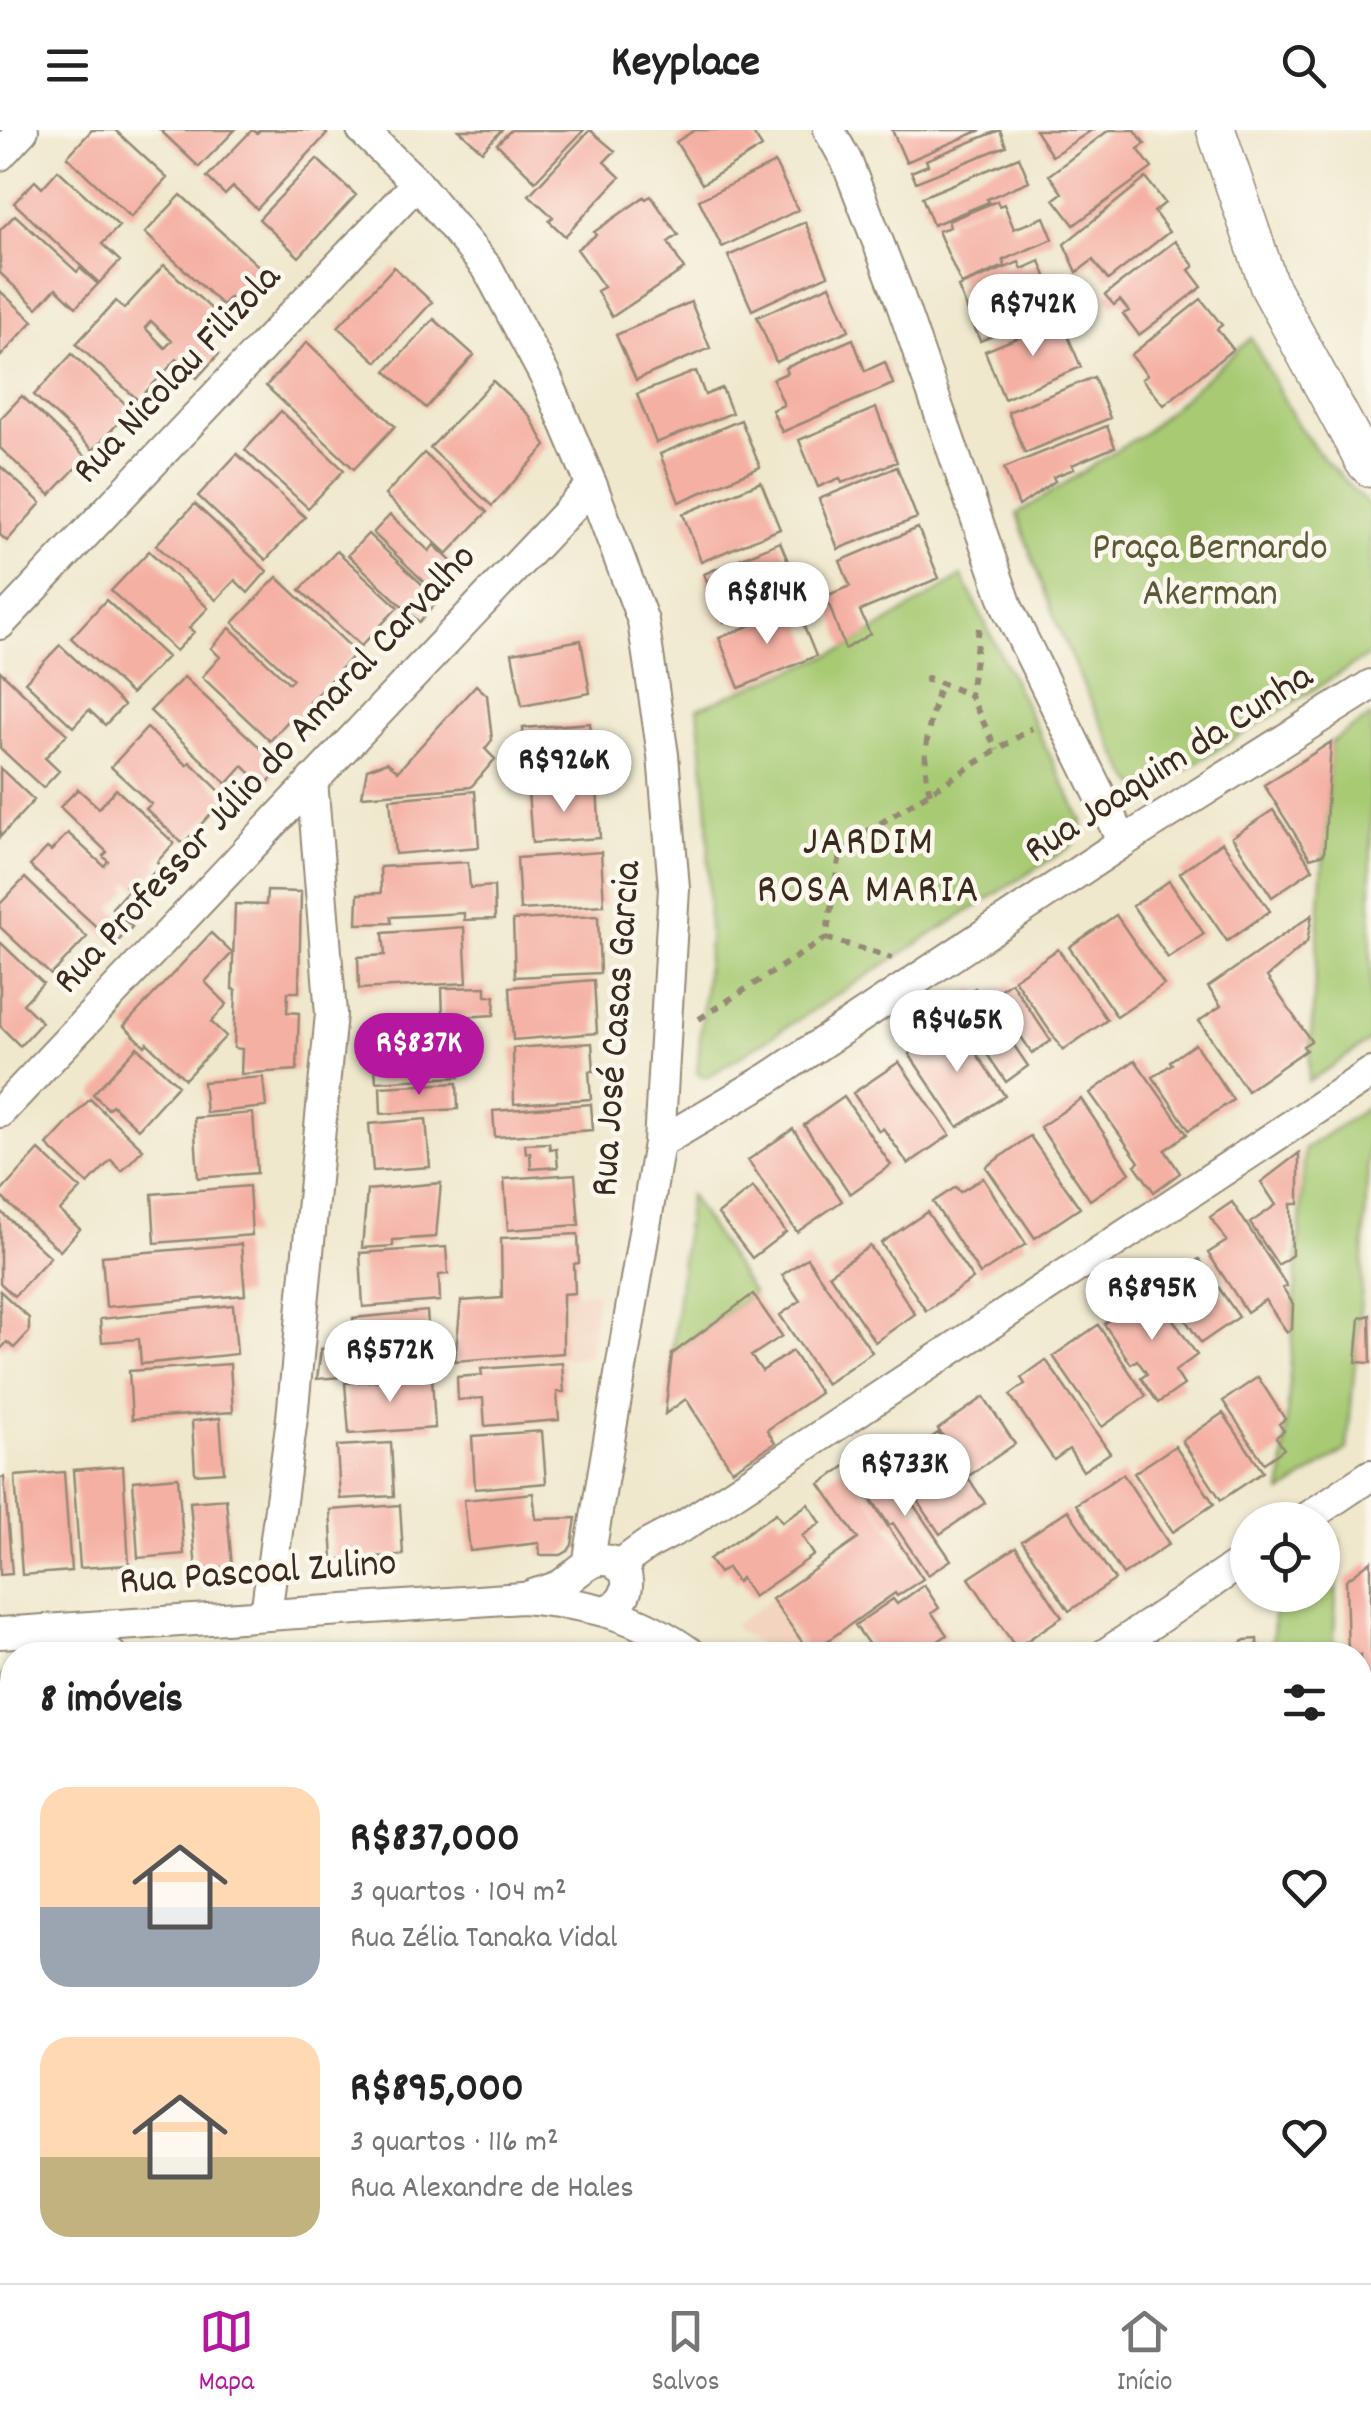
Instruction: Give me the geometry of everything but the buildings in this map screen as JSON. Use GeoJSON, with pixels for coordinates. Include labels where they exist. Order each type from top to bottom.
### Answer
{"type":"FeatureCollection","features":[{"type":"Feature","properties":{"kind":"street"},"geometry":{"type":"LineString","coordinates":[[0,155],[23,130]]}},
{"type":"Feature","properties":{"kind":"street","name":"Rua José Casas Garcia"},"geometry":{"type":"LineString","coordinates":[[362,130],[417,183],[488,269],[547,380],[643,621],[663,755],[674,888],[659,1142],[593,1526],[607,1581]]}},
{"type":"Feature","properties":{"kind":"street"},"geometry":{"type":"LineString","coordinates":[[829,130],[846,160],[898,296],[1008,609],[1123,842]]}},
{"type":"Feature","properties":{"kind":"street"},"geometry":{"type":"LineString","coordinates":[[1216,130],[1269,286],[1371,468]]}},
{"type":"Feature","properties":{"kind":"street","name":"Rua Nicolau Filizola"},"geometry":{"type":"LineString","coordinates":[[0,624],[417,183]]}},
{"type":"Feature","properties":{"kind":"street","name":"Rua Professor Júlio do Amaral Carvalho"},"geometry":{"type":"LineString","coordinates":[[0,1112],[592,486]]}},
{"type":"Feature","properties":{"kind":"street","name":"Rua Joaquim da Cunha"},"geometry":{"type":"LineString","coordinates":[[659,1142],[769,1078],[1123,842],[1371,685]]}},
{"type":"Feature","properties":{"kind":"street"},"geometry":{"type":"LineString","coordinates":[[266,1614],[292,1418],[331,1014],[312,780]]}},
{"type":"Feature","properties":{"kind":"street"},"geometry":{"type":"LineString","coordinates":[[675,1642],[607,1581],[647,1566],[686,1525],[1371,1073]]}},
{"type":"Feature","properties":{"kind":"street"},"geometry":{"type":"LineString","coordinates":[[1331,1502],[1371,1475]]}},
{"type":"Feature","properties":{"kind":"street"},"geometry":{"type":"LineString","coordinates":[[1123,1642],[1230,1570]]}},
{"type":"Feature","properties":{"kind":"street","name":"Rua Pascoal Zulino"},"geometry":{"type":"LineString","coordinates":[[0,1633],[522,1598],[562,1601],[607,1581]]}},
{"type":"Feature","properties":{"kind":"street"},"geometry":{"type":"LineString","coordinates":[[76,1628],[95,1642]]}},
{"type":"Feature","properties":{"kind":"path"},"geometry":{"type":"LineString","coordinates":[[992,563],[970,695],[997,750]]}},
{"type":"Feature","properties":{"kind":"path"},"geometry":{"type":"LineString","coordinates":[[927,683],[928,678],[970,695]]}},
{"type":"Feature","properties":{"kind":"path"},"geometry":{"type":"LineString","coordinates":[[930,792],[924,756],[940,683]]}},
{"type":"Feature","properties":{"kind":"path"},"geometry":{"type":"LineString","coordinates":[[665,1041],[826,938],[842,848],[1059,711]]}},
{"type":"Feature","properties":{"kind":"path"},"geometry":{"type":"LineString","coordinates":[[826,938],[930,970]]}},
{"type":"Feature","properties":{"kind":"shaded area"},"geometry":{"type":"Polygon","coordinates":[[[597,1292],[589,1357],[455,1368],[461,1301],[597,1292]]]}},
{"type":"Feature","properties":{"kind":"shaded area"},"geometry":{"type":"Polygon","coordinates":[[[858,1539],[897,1596],[829,1642],[754,1642],[733,1626],[858,1539]]]}},
{"type":"Feature","properties":{"kind":"green space","name":"Praça Bernardo Akerman"},"geometry":{"type":"Polygon","coordinates":[[[1251,338],[1297,424],[1321,456],[1371,508],[1371,654],[1157,787],[1143,789],[1123,766],[1080,677],[1017,514],[1144,433],[1251,338]]]}},
{"type":"Feature","properties":{"kind":"green space","name":"Praça Bernardo Akerman"},"geometry":{"type":"Polygon","coordinates":[[[962,576],[1082,821],[1081,830],[1073,845],[702,1077],[697,1073],[709,940],[708,813],[698,708],[845,649],[962,576]]]}},
{"type":"Feature","properties":{"kind":"green space"},"geometry":{"type":"Polygon","coordinates":[[[1371,716],[1371,1040],[1308,1082],[1331,742],[1371,716]]]}},
{"type":"Feature","properties":{"kind":"green space"},"geometry":{"type":"Polygon","coordinates":[[[1371,1105],[1361,1300],[1347,1449],[1282,1493],[1305,1149],[1371,1105]]]}},
{"type":"Feature","properties":{"kind":"green space"},"geometry":{"type":"Polygon","coordinates":[[[689,1195],[753,1294],[672,1354],[689,1195]]]}},
{"type":"Feature","properties":{"kind":"green space"},"geometry":{"type":"Polygon","coordinates":[[[1274,1612],[1335,1612],[1334,1642],[1273,1642],[1274,1612]]]}},
{"type":"Feature","properties":{"kind":"district","name":"JARDIM ROSA MARIA"},"geometry":{"type":"Point","coordinates":[869,869]}}]}
